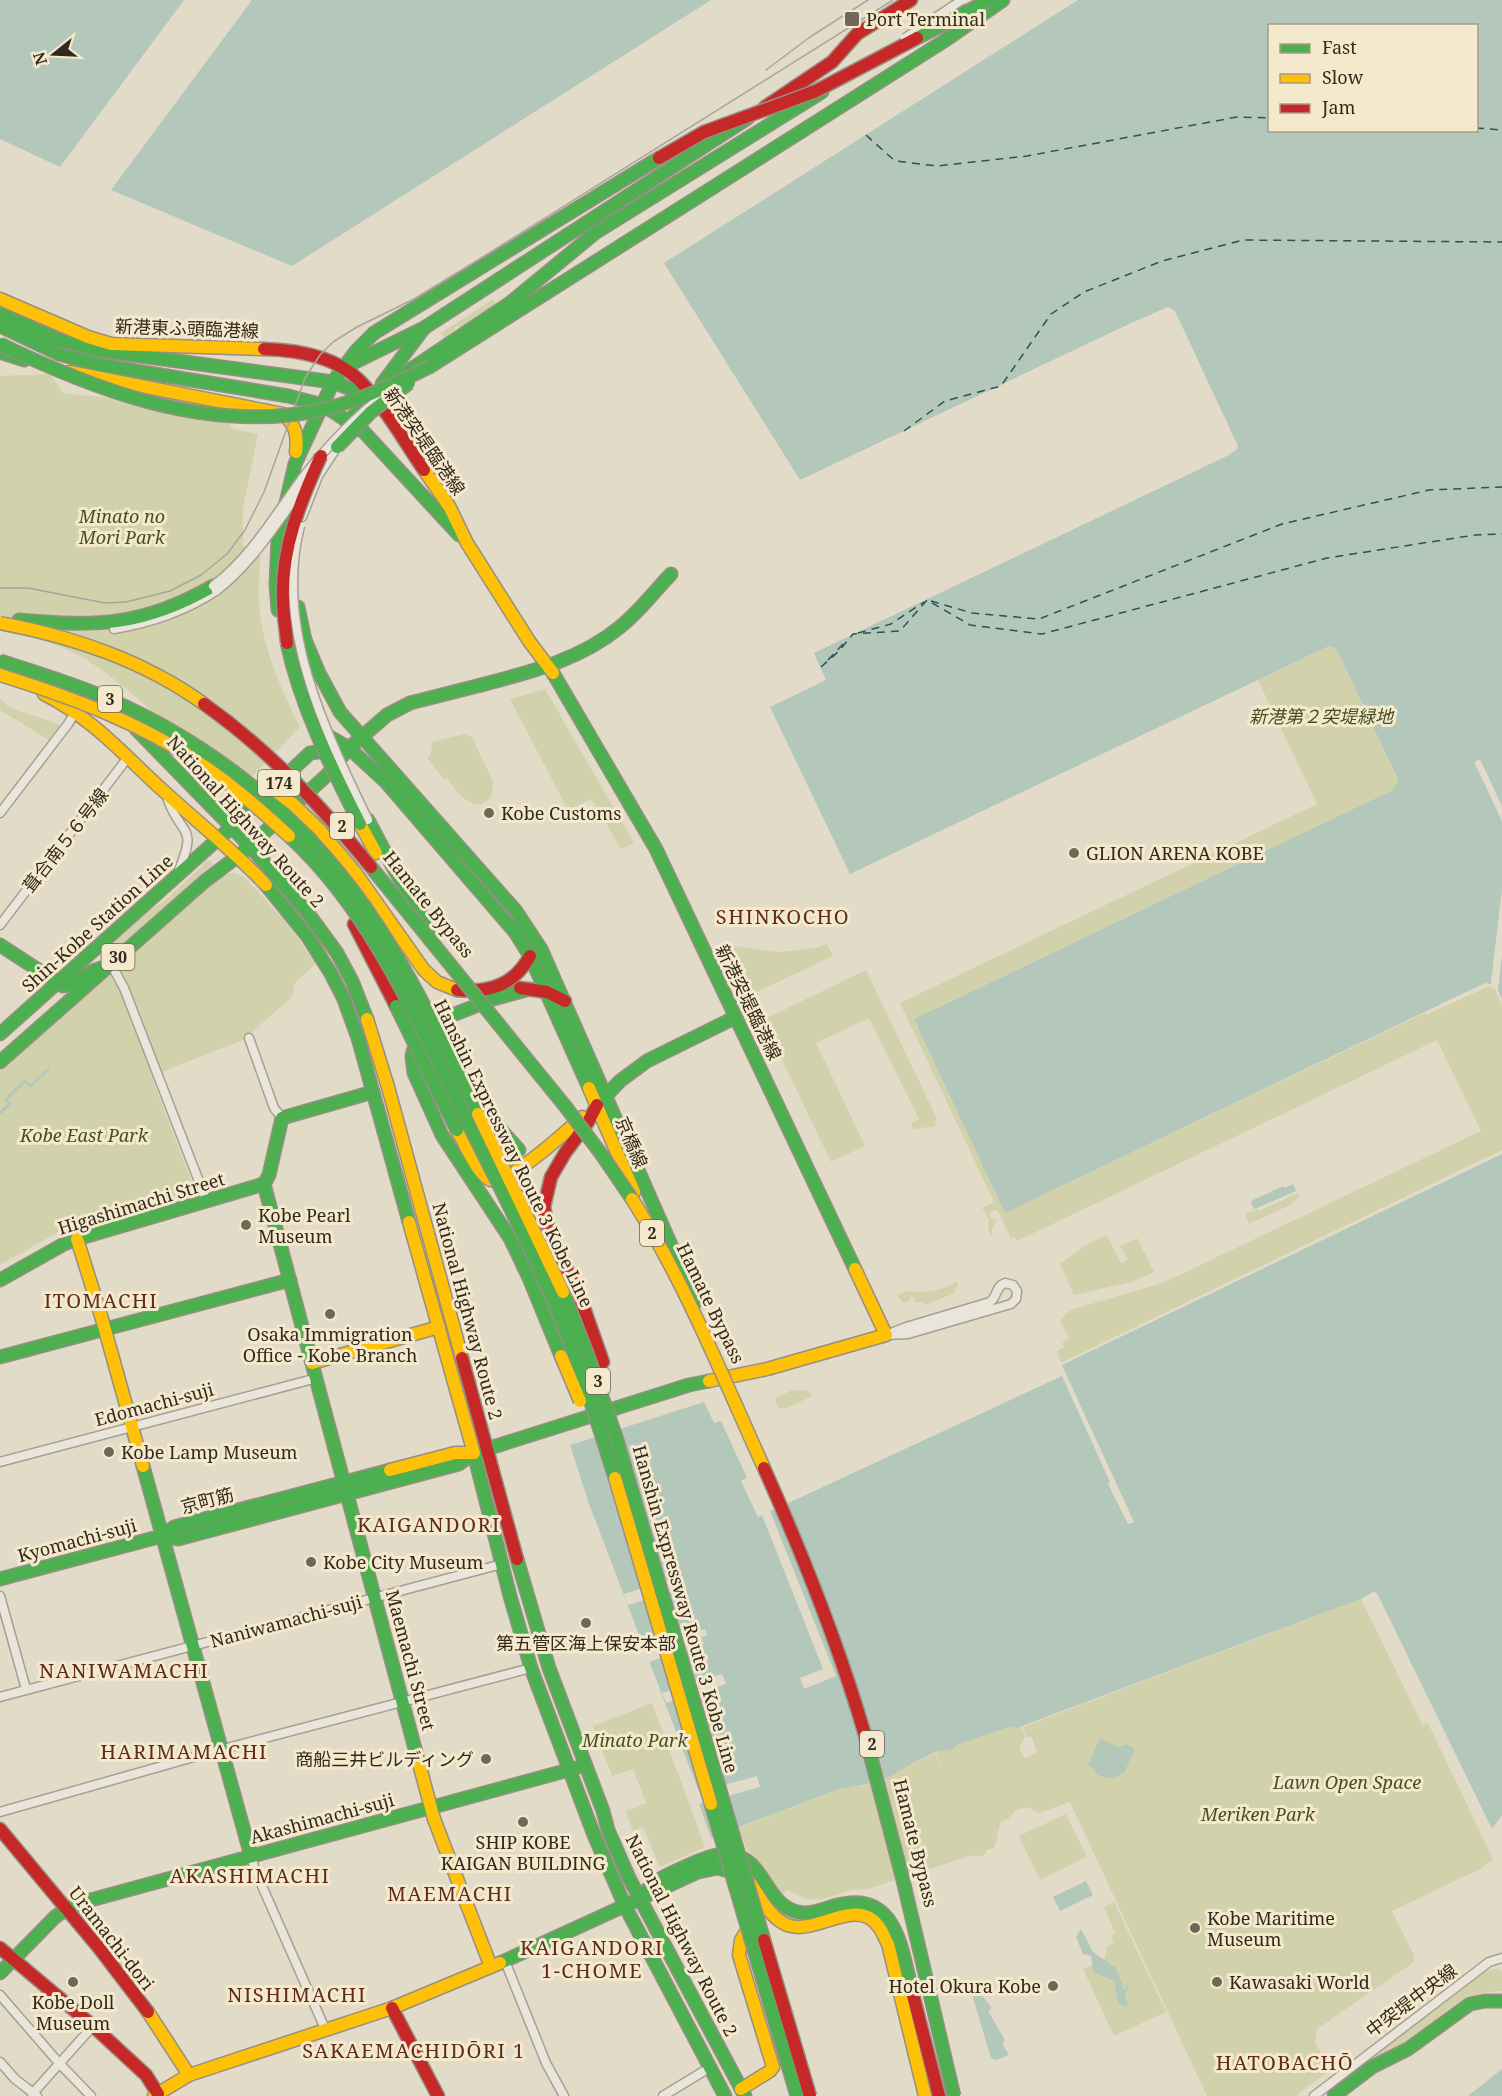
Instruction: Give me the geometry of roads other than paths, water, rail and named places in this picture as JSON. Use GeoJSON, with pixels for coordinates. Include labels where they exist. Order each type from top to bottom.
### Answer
{"type":"FeatureCollection","features":[{"type":"Feature","properties":{"kind":"main road"},"geometry":{"type":"LineString","coordinates":[[342,368],[424,328],[711,144],[832,62],[857,34],[911,0]]}},
{"type":"Feature","properties":{"kind":"main road"},"geometry":{"type":"LineString","coordinates":[[968,0],[979,3],[991,0]]}},
{"type":"Feature","properties":{"kind":"main road"},"geometry":{"type":"LineString","coordinates":[[373,397],[415,364],[536,284],[561,260],[595,233],[856,72],[991,0]]}},
{"type":"Feature","properties":{"kind":"main road"},"geometry":{"type":"LineString","coordinates":[[295,464],[333,382],[342,368],[374,333],[704,132],[816,91],[991,0]]}},
{"type":"Feature","properties":{"kind":"main road"},"geometry":{"type":"LineString","coordinates":[[337,447],[371,412],[430,363],[991,0]]}},
{"type":"Feature","properties":{"kind":"main road"},"geometry":{"type":"LineString","coordinates":[[0,344],[74,378],[103,388],[138,398],[232,416],[296,414],[363,397],[430,363],[934,48],[1004,0]]}},
{"type":"Feature","properties":{"kind":"main road","name":"新港東ふ頭臨港線"},"geometry":{"type":"LineString","coordinates":[[0,299],[88,337],[111,344],[288,350],[316,356],[342,368]]}},
{"type":"Feature","properties":{"kind":"main road"},"geometry":{"type":"LineString","coordinates":[[0,314],[77,345],[153,358],[333,382],[373,397]]}},
{"type":"Feature","properties":{"kind":"main road"},"geometry":{"type":"LineString","coordinates":[[0,326],[59,354],[100,365],[288,396],[323,405]]}},
{"type":"Feature","properties":{"kind":"main road"},"geometry":{"type":"LineString","coordinates":[[373,397],[424,328]]}},
{"type":"Feature","properties":{"kind":"main road"},"geometry":{"type":"LineString","coordinates":[[0,337],[74,372],[106,383],[183,402],[231,410],[281,409],[330,400],[380,384],[430,363]]}},
{"type":"Feature","properties":{"kind":"main road"},"geometry":{"type":"LineString","coordinates":[[0,352],[53,368],[283,414],[297,428],[295,464]]}},
{"type":"Feature","properties":{"kind":"main road","name":"新港突堤臨港線"},"geometry":{"type":"LineString","coordinates":[[342,368],[358,379],[373,397],[449,507],[467,543],[560,683],[652,843],[886,1335]]}},
{"type":"Feature","properties":{"kind":"main road","name":"京橋線"},"geometry":{"type":"LineString","coordinates":[[373,397],[348,421],[333,440],[305,502],[298,525],[296,581],[302,629],[309,652],[340,712],[516,911],[541,949],[729,1377]]}},
{"type":"Feature","properties":{"kind":"main road","name":"新港突堤臨港線"},"geometry":{"type":"LineString","coordinates":[[323,405],[364,432],[467,543]]}},
{"type":"Feature","properties":{"kind":"main road"},"geometry":{"type":"LineString","coordinates":[[321,456],[297,506],[284,561],[283,618],[290,657],[302,699],[329,764],[375,851],[429,938]]}},
{"type":"Feature","properties":{"kind":"main road","name":"京橋線"},"geometry":{"type":"LineString","coordinates":[[295,464],[278,538],[276,562],[278,608],[296,673],[314,721],[323,733],[349,747],[386,782],[494,905],[530,956],[597,1105],[715,1380]]}},
{"type":"Feature","properties":{"kind":"main road"},"geometry":{"type":"LineString","coordinates":[[548,666],[573,657],[620,628],[672,574]]}},
{"type":"Feature","properties":{"kind":"main road"},"geometry":{"type":"LineString","coordinates":[[6,621],[80,624],[131,620],[182,605],[213,586]]}},
{"type":"Feature","properties":{"kind":"main road"},"geometry":{"type":"LineString","coordinates":[[6,621],[80,630],[114,629]]}},
{"type":"Feature","properties":{"kind":"main road","name":"Hamate Bypass"},"geometry":{"type":"LineString","coordinates":[[6,621],[69,639],[140,666],[183,689],[223,716],[261,747],[326,814],[429,938],[563,1104],[626,1189],[673,1272],[808,1571],[836,1642],[886,1811],[957,2096]]}},
{"type":"Feature","properties":{"kind":"main road","name":"Hamate Bypass"},"geometry":{"type":"LineString","coordinates":[[6,621],[70,634],[142,663],[226,712],[264,744],[305,784],[459,969],[600,1145],[649,1218],[681,1280],[793,1525],[829,1612],[861,1707],[894,1830],[957,2096]]}},
{"type":"Feature","properties":{"kind":"main road","name":"Hanshin Expressway Route 3 Kobe Line"},"geometry":{"type":"LineString","coordinates":[[0,659],[76,685],[132,709],[213,755],[283,812],[344,878],[377,924],[428,1013],[531,1221],[568,1303],[614,1431],[635,1523],[797,2096]]}},
{"type":"Feature","properties":{"kind":"main road","name":"National Highway Route 2"},"geometry":{"type":"LineString","coordinates":[[0,659],[68,683],[119,714],[146,737],[250,846],[307,912],[338,953],[352,981],[371,1031],[388,1087],[539,1635],[615,1846],[743,2093]]}},
{"type":"Feature","properties":{"kind":"main road","name":"174"},"geometry":{"type":"LineString","coordinates":[[238,856],[327,775],[349,747],[387,715],[404,706],[548,666]]}},
{"type":"Feature","properties":{"kind":"main road","name":"Hanshin Expressway Route 3 Kobe Line"},"geometry":{"type":"LineString","coordinates":[[0,675],[94,706],[168,741],[234,786],[297,844],[341,895],[373,940],[416,1019],[487,1160],[538,1267],[573,1350],[635,1523],[810,2096]]}},
{"type":"Feature","properties":{"kind":"main road","name":"National Highway Route 2"},"geometry":{"type":"LineString","coordinates":[[0,681],[34,690],[76,711],[109,737],[166,795],[238,856],[291,915],[340,991],[373,1092],[474,1453],[531,1668],[594,1835],[625,1906],[725,2096]]}},
{"type":"Feature","properties":{"kind":"main road","name":"174"},"geometry":{"type":"LineString","coordinates":[[218,839],[310,753],[349,747]]}},
{"type":"Feature","properties":{"kind":"main road","name":"3"},"geometry":{"type":"LineString","coordinates":[[213,755],[271,787],[319,829],[356,872],[417,962],[437,983],[458,991],[491,994],[530,989],[547,992],[565,1001]]}},
{"type":"Feature","properties":{"kind":"main road"},"geometry":{"type":"LineString","coordinates":[[368,820],[411,899],[459,969]]}},
{"type":"Feature","properties":{"kind":"main road","name":"Shin-Kobe Station Line"},"geometry":{"type":"LineString","coordinates":[[0,1034],[218,839]]}},
{"type":"Feature","properties":{"kind":"main road","name":"3"},"geometry":{"type":"LineString","coordinates":[[297,844],[337,897],[360,935],[457,1130],[482,1174],[491,1180],[501,1180],[511,1175],[597,1105]]}},
{"type":"Feature","properties":{"kind":"main road","name":"30"},"geometry":{"type":"LineString","coordinates":[[0,1062],[205,881],[238,856]]}},
{"type":"Feature","properties":{"kind":"main road"},"geometry":{"type":"LineString","coordinates":[[0,945],[59,980],[71,975],[93,959],[102,959],[109,965]]}},
{"type":"Feature","properties":{"kind":"main road"},"geometry":{"type":"LineString","coordinates":[[491,994],[507,987],[520,973],[530,956]]}},
{"type":"Feature","properties":{"kind":"main road","name":"3"},"geometry":{"type":"LineString","coordinates":[[520,973],[491,994],[444,1016],[420,1034],[413,1049],[412,1064],[442,1135],[500,1221],[519,1256],[635,1523]]}},
{"type":"Feature","properties":{"kind":"main road"},"geometry":{"type":"LineString","coordinates":[[507,987],[530,989]]}},
{"type":"Feature","properties":{"kind":"main road"},"geometry":{"type":"LineString","coordinates":[[428,1013],[487,1111],[519,1150]]}},
{"type":"Feature","properties":{"kind":"main road"},"geometry":{"type":"LineString","coordinates":[[597,1105],[634,1070],[647,1061],[736,1017]]}},
{"type":"Feature","properties":{"kind":"main road"},"geometry":{"type":"LineString","coordinates":[[264,1184],[269,1175],[282,1118],[373,1092]]}},
{"type":"Feature","properties":{"kind":"main road","name":"3"},"geometry":{"type":"LineString","coordinates":[[597,1105],[551,1177],[544,1207],[548,1227],[584,1308],[603,1362],[626,1446],[635,1523]]}},
{"type":"Feature","properties":{"kind":"main road","name":"Higashimachi Street"},"geometry":{"type":"LineString","coordinates":[[0,1280],[64,1244],[264,1184]]}},
{"type":"Feature","properties":{"kind":"main road","name":"Maemachi Street"},"geometry":{"type":"LineString","coordinates":[[264,1184],[431,1808],[491,1967]]}},
{"type":"Feature","properties":{"kind":"main road"},"geometry":{"type":"LineString","coordinates":[[78,1239],[251,1856]]}},
{"type":"Feature","properties":{"kind":"main road"},"geometry":{"type":"LineString","coordinates":[[0,1357],[290,1280]]}},
{"type":"Feature","properties":{"kind":"main road"},"geometry":{"type":"LineString","coordinates":[[312,1362],[439,1327]]}},
{"type":"Feature","properties":{"kind":"main road"},"geometry":{"type":"LineString","coordinates":[[488,1448],[689,1385],[806,1359],[886,1335]]}},
{"type":"Feature","properties":{"kind":"main road","name":"京町筋"},"geometry":{"type":"LineString","coordinates":[[162,1536],[178,1539],[459,1464],[474,1453],[488,1448]]}},
{"type":"Feature","properties":{"kind":"main road","name":"京町筋"},"geometry":{"type":"LineString","coordinates":[[162,1536],[174,1527],[455,1453],[474,1453]]}},
{"type":"Feature","properties":{"kind":"main road","name":"Kyomachi-suji"},"geometry":{"type":"LineString","coordinates":[[0,1579],[162,1536]]}},
{"type":"Feature","properties":{"kind":"main road","name":"Akashimachi-suji"},"geometry":{"type":"LineString","coordinates":[[68,1908],[251,1856],[569,1771],[585,1764]]}},
{"type":"Feature","properties":{"kind":"main road","name":"Uramachi-dori"},"geometry":{"type":"LineString","coordinates":[[0,1829],[84,1927],[189,2074]]}},
{"type":"Feature","properties":{"kind":"main road"},"geometry":{"type":"LineString","coordinates":[[640,1897],[656,1880],[722,1852],[733,1853],[749,1861],[781,1904],[794,1912],[810,1913],[855,1902],[880,1908],[890,1918],[896,1929],[899,1963],[925,2096]]}},
{"type":"Feature","properties":{"kind":"main road"},"geometry":{"type":"LineString","coordinates":[[0,1948],[146,2074],[156,2095],[189,2074],[392,2008],[505,1961],[698,1872],[718,1868],[733,1872],[750,1883],[778,1919],[795,1928],[808,1927],[848,1915],[866,1918],[876,1924],[884,1934],[899,1963],[939,2096]]}},
{"type":"Feature","properties":{"kind":"main road"},"geometry":{"type":"LineString","coordinates":[[743,2093],[773,2067],[739,1952],[742,1937],[764,1902]]}},
{"type":"Feature","properties":{"kind":"main road"},"geometry":{"type":"LineString","coordinates":[[0,1973],[55,1917],[68,1908]]}},
{"type":"Feature","properties":{"kind":"main road","name":"中突堤中央線"},"geometry":{"type":"LineString","coordinates":[[1334,2096],[1372,2067],[1408,2049],[1470,2004],[1502,2001]]}},
{"type":"Feature","properties":{"kind":"main road"},"geometry":{"type":"LineString","coordinates":[[392,2008],[438,2096]]}},
{"type":"Feature","properties":{"kind":"street"},"geometry":{"type":"LineString","coordinates":[[949,21],[955,11],[956,0]]}},
{"type":"Feature","properties":{"kind":"street"},"geometry":{"type":"LineString","coordinates":[[856,72],[962,0]]}},
{"type":"Feature","properties":{"kind":"street"},"geometry":{"type":"LineString","coordinates":[[213,586],[228,575],[242,559],[303,477],[348,426],[367,408],[430,363]]}},
{"type":"Feature","properties":{"kind":"street"},"geometry":{"type":"LineString","coordinates":[[114,629],[150,622],[185,610],[232,579],[337,447]]}},
{"type":"Feature","properties":{"kind":"street"},"geometry":{"type":"LineString","coordinates":[[337,447],[318,476],[302,517],[296,538],[293,595],[298,636],[316,699],[338,756],[368,820]]}},
{"type":"Feature","properties":{"kind":"street"},"geometry":{"type":"LineString","coordinates":[[0,813],[76,711]]}},
{"type":"Feature","properties":{"kind":"street","name":"葺合南５６号線"},"geometry":{"type":"LineString","coordinates":[[0,925],[129,756]]}},
{"type":"Feature","properties":{"kind":"street"},"geometry":{"type":"LineString","coordinates":[[166,795],[173,813],[188,834],[189,844],[177,876]]}},
{"type":"Feature","properties":{"kind":"street"},"geometry":{"type":"LineString","coordinates":[[109,965],[124,988],[207,1202]]}},
{"type":"Feature","properties":{"kind":"street"},"geometry":{"type":"LineString","coordinates":[[249,1038],[274,1108],[282,1118]]}},
{"type":"Feature","properties":{"kind":"street"},"geometry":{"type":"LineString","coordinates":[[1003,1284],[1011,1284],[1017,1291],[1016,1299],[1008,1305],[908,1334],[886,1335],[990,1302],[998,1287],[1003,1284]]}},
{"type":"Feature","properties":{"kind":"street","name":"Edomachi-suji"},"geometry":{"type":"LineString","coordinates":[[0,1462],[132,1429],[316,1378]]}},
{"type":"Feature","properties":{"kind":"street","name":"Naniwamachi-suji"},"geometry":{"type":"LineString","coordinates":[[0,1697],[502,1564]]}},
{"type":"Feature","properties":{"kind":"street"},"geometry":{"type":"LineString","coordinates":[[0,1596],[26,1689]]}},
{"type":"Feature","properties":{"kind":"street"},"geometry":{"type":"LineString","coordinates":[[0,1812],[531,1668]]}},
{"type":"Feature","properties":{"kind":"street"},"geometry":{"type":"LineString","coordinates":[[251,1856],[255,1870],[326,2031]]}},
{"type":"Feature","properties":{"kind":"street","name":"中突堤中央線"},"geometry":{"type":"LineString","coordinates":[[1314,2096],[1490,1962],[1502,1958]]}},
{"type":"Feature","properties":{"kind":"street"},"geometry":{"type":"LineString","coordinates":[[505,1961],[546,2063],[564,2096]]}},
{"type":"Feature","properties":{"kind":"street"},"geometry":{"type":"LineString","coordinates":[[0,1995],[91,2096]]}},
{"type":"Feature","properties":{"kind":"street"},"geometry":{"type":"LineString","coordinates":[[0,2062],[34,2095],[93,2026]]}},
{"type":"Feature","properties":{"kind":"street"},"geometry":{"type":"LineString","coordinates":[[663,2096],[709,2068]]}},
{"type":"Feature","properties":{"kind":"waterway"},"geometry":{"type":"LineString","coordinates":[[0,1113],[10,1104],[6,1099],[25,1081],[30,1086],[48,1070]]}},
{"type":"Feature","properties":{"kind":"tram line"},"geometry":{"type":"LineString","coordinates":[[766,70],[810,37],[868,0]]}},
{"type":"Feature","properties":{"kind":"tram line"},"geometry":{"type":"LineString","coordinates":[[0,588],[28,588],[105,603],[126,602],[170,591],[201,575],[227,554],[245,530],[264,492],[305,378],[320,355],[333,342],[357,327],[414,299],[893,0]]}},
{"type":"Feature","properties":{"kind":"place","name":"Port Terminal"},"geometry":{"type":"Point","coordinates":[852,19]}},
{"type":"Feature","properties":{"kind":"place","name":"Kobe Customs"},"geometry":{"type":"Point","coordinates":[489,813]}},
{"type":"Feature","properties":{"kind":"place","name":"GLION ARENA KOBE"},"geometry":{"type":"Point","coordinates":[1074,853]}},
{"type":"Feature","properties":{"kind":"place","name":"Kobe Pearl Museum"},"geometry":{"type":"Point","coordinates":[246,1225]}},
{"type":"Feature","properties":{"kind":"place","name":"Osaka Immigration Office - Kobe Branch"},"geometry":{"type":"Point","coordinates":[330,1314]}},
{"type":"Feature","properties":{"kind":"place","name":"Kobe Lamp Museum"},"geometry":{"type":"Point","coordinates":[109,1452]}},
{"type":"Feature","properties":{"kind":"place","name":"Kobe City Museum"},"geometry":{"type":"Point","coordinates":[311,1562]}},
{"type":"Feature","properties":{"kind":"place","name":"第五管区海上保安本部"},"geometry":{"type":"Point","coordinates":[586,1623]}},
{"type":"Feature","properties":{"kind":"place","name":"商船三井ビルディング"},"geometry":{"type":"Point","coordinates":[486,1759]}},
{"type":"Feature","properties":{"kind":"place","name":"SHIP KOBE KAIGAN BUILDING"},"geometry":{"type":"Point","coordinates":[523,1822]}},
{"type":"Feature","properties":{"kind":"place","name":"Kobe Maritime Museum"},"geometry":{"type":"Point","coordinates":[1195,1928]}},
{"type":"Feature","properties":{"kind":"place","name":"Kobe Doll Museum"},"geometry":{"type":"Point","coordinates":[73,1982]}},
{"type":"Feature","properties":{"kind":"place","name":"Kawasaki World"},"geometry":{"type":"Point","coordinates":[1217,1982]}},
{"type":"Feature","properties":{"kind":"place","name":"Hotel Okura Kobe"},"geometry":{"type":"Point","coordinates":[1053,1986]}},
{"type":"Feature","properties":{"kind":"district","name":"SHINKOCHO"},"geometry":{"type":"Point","coordinates":[783,916]}},
{"type":"Feature","properties":{"kind":"district","name":"ITOMACHI"},"geometry":{"type":"Point","coordinates":[101,1300]}},
{"type":"Feature","properties":{"kind":"district","name":"KAIGANDORI"},"geometry":{"type":"Point","coordinates":[429,1524]}},
{"type":"Feature","properties":{"kind":"district","name":"NANIWAMACHI"},"geometry":{"type":"Point","coordinates":[124,1670]}},
{"type":"Feature","properties":{"kind":"district","name":"HARIMAMACHI"},"geometry":{"type":"Point","coordinates":[184,1751]}},
{"type":"Feature","properties":{"kind":"district","name":"AKASHIMACHI"},"geometry":{"type":"Point","coordinates":[250,1875]}},
{"type":"Feature","properties":{"kind":"district","name":"MAEMACHI"},"geometry":{"type":"Point","coordinates":[450,1893]}},
{"type":"Feature","properties":{"kind":"district","name":"KAIGANDORI 1-CHOME"},"geometry":{"type":"Point","coordinates":[592,1958]}},
{"type":"Feature","properties":{"kind":"district","name":"NISHIMACHI"},"geometry":{"type":"Point","coordinates":[297,1994]}},
{"type":"Feature","properties":{"kind":"district","name":"SAKAEMACHIDŌRI 1"},"geometry":{"type":"Point","coordinates":[414,2050]}},
{"type":"Feature","properties":{"kind":"district","name":"HATOBACHŌ"},"geometry":{"type":"Point","coordinates":[1285,2062]}},
{"type":"Feature","properties":{"kind":"park label","name":"Minato no Mori Park"},"geometry":{"type":"Point","coordinates":[122,526]}},
{"type":"Feature","properties":{"kind":"park label","name":"新港第２突堤緑地"},"geometry":{"type":"Point","coordinates":[1321,716]}},
{"type":"Feature","properties":{"kind":"park label","name":"Kobe East Park"},"geometry":{"type":"Point","coordinates":[84,1135]}},
{"type":"Feature","properties":{"kind":"park label","name":"Minato Park"},"geometry":{"type":"Point","coordinates":[635,1740]}},
{"type":"Feature","properties":{"kind":"park label","name":"Lawn Open Space"},"geometry":{"type":"Point","coordinates":[1347,1782]}},
{"type":"Feature","properties":{"kind":"park label","name":"Meriken Park"},"geometry":{"type":"Point","coordinates":[1258,1814]}}]}
